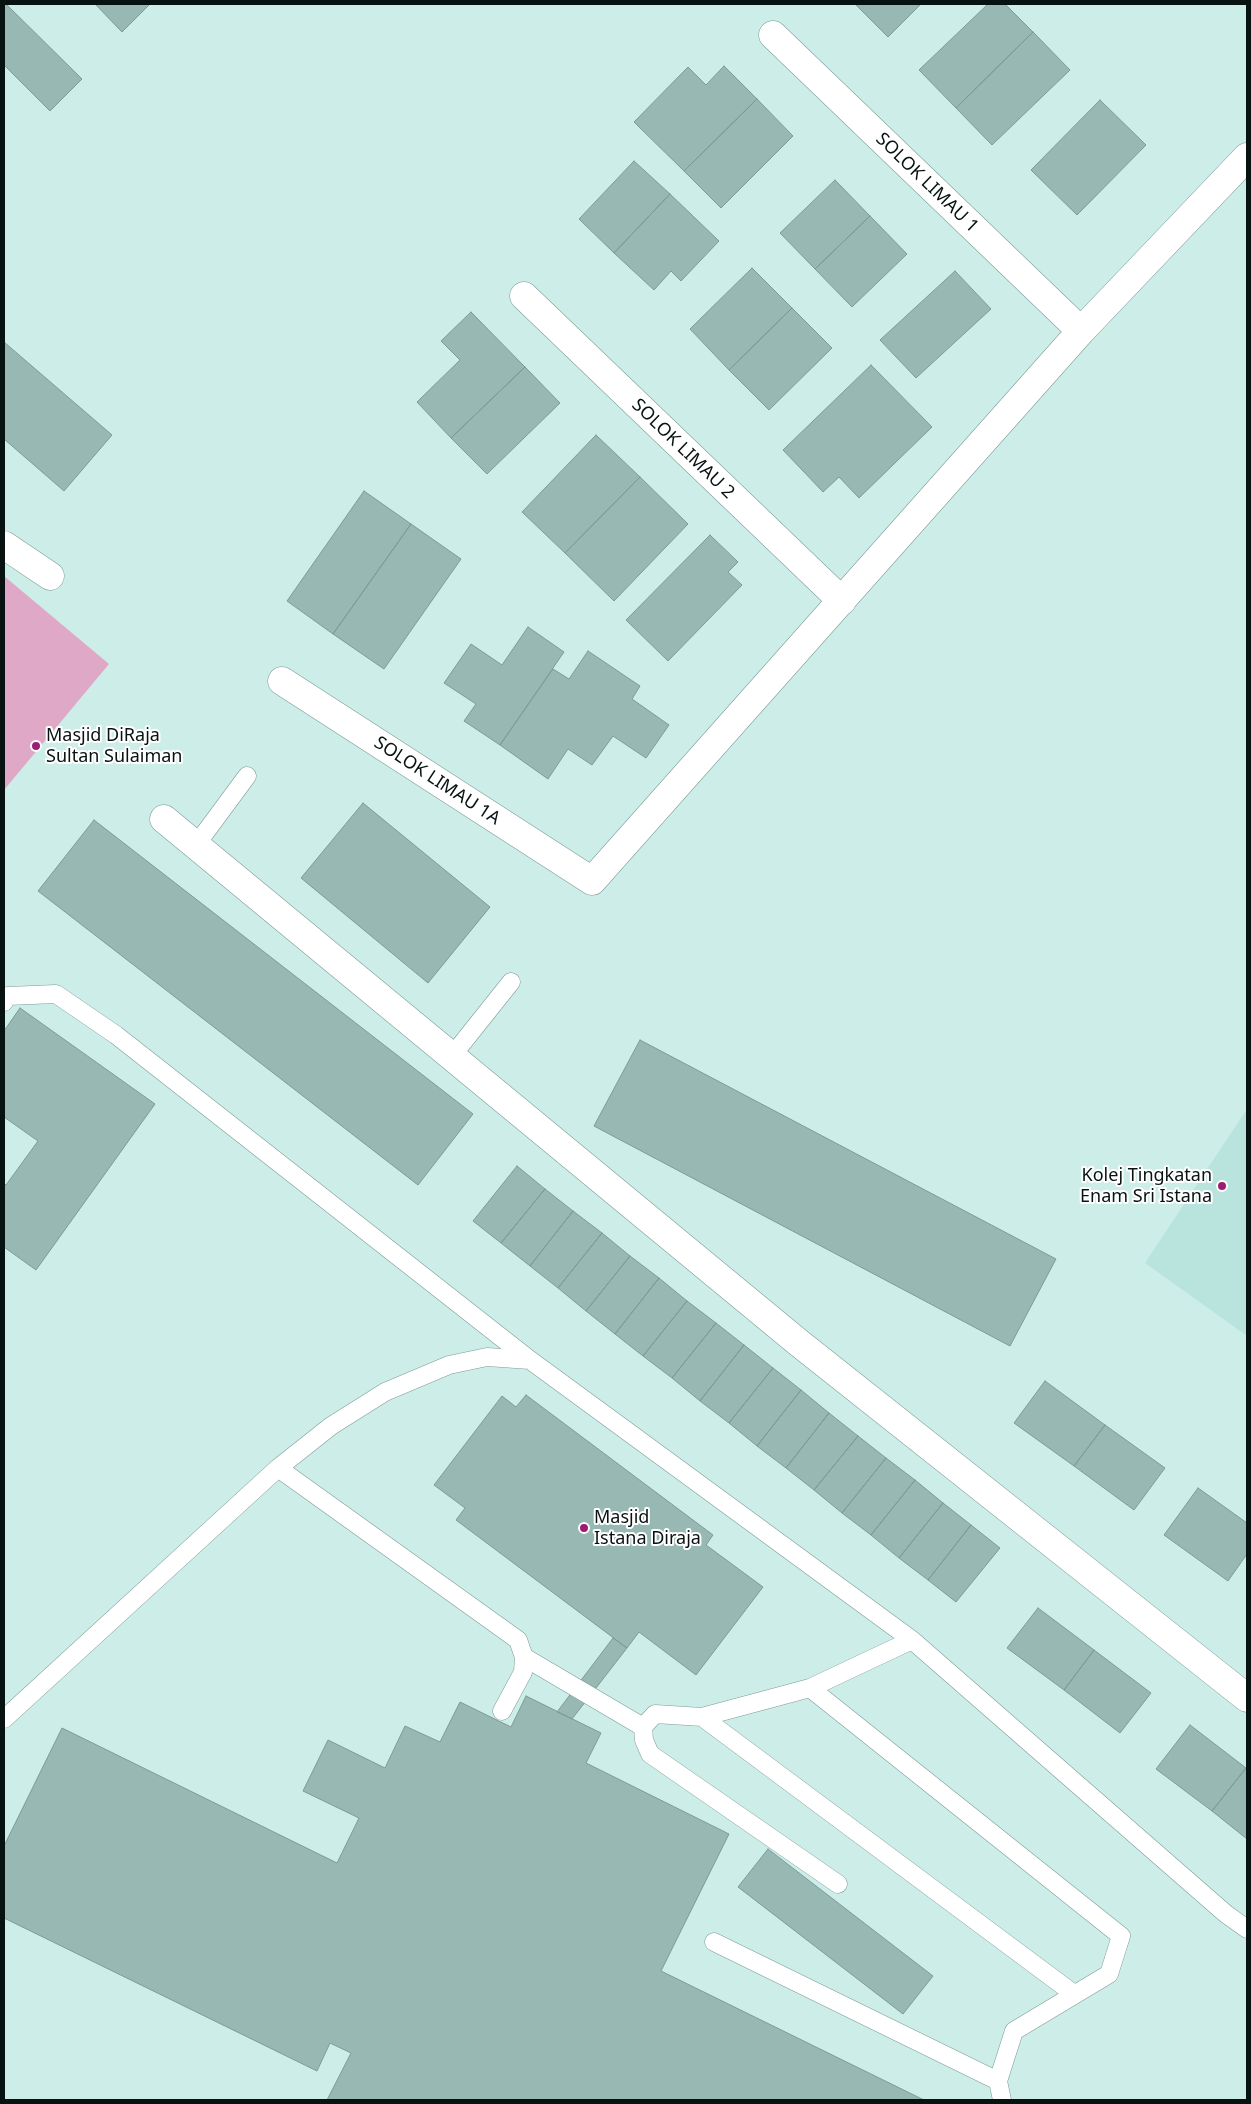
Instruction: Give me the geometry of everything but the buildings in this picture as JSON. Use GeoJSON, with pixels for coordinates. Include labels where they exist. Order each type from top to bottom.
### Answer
{"type":"FeatureCollection","features":[{"type":"Feature","properties":{"kind":"street","name":"SOLOK LIMAU 1"},"geometry":{"type":"LineString","coordinates":[[773,35],[1081,331]]}},
{"type":"Feature","properties":{"kind":"street"},"geometry":{"type":"LineString","coordinates":[[842,601],[1081,331],[1247,157]]}},
{"type":"Feature","properties":{"kind":"street","name":"SOLOK LIMAU 2"},"geometry":{"type":"LineString","coordinates":[[524,296],[842,601]]}},
{"type":"Feature","properties":{"kind":"street"},"geometry":{"type":"LineString","coordinates":[[4,545],[50,576]]}},
{"type":"Feature","properties":{"kind":"street","name":"SOLOK LIMAU 1A"},"geometry":{"type":"LineString","coordinates":[[282,681],[592,882],[842,601]]}},
{"type":"Feature","properties":{"kind":"street"},"geometry":{"type":"LineString","coordinates":[[164,819],[799,1343],[1247,1698]]}},
{"type":"Feature","properties":{"kind":"lane"},"geometry":{"type":"LineString","coordinates":[[196,845],[247,776]]}},
{"type":"Feature","properties":{"kind":"lane"},"geometry":{"type":"LineString","coordinates":[[452,1056],[511,982]]}},
{"type":"Feature","properties":{"kind":"lane"},"geometry":{"type":"LineString","coordinates":[[4,1002],[8,996],[56,994],[108,1030],[530,1360],[912,1640],[1226,1914],[1247,1929]]}},
{"type":"Feature","properties":{"kind":"lane"},"geometry":{"type":"LineString","coordinates":[[4,1719],[278,1468],[332,1426],[385,1392],[449,1364],[487,1357],[530,1360]]}},
{"type":"Feature","properties":{"kind":"lane"},"geometry":{"type":"LineString","coordinates":[[278,1468],[518,1640],[524,1657],[523,1672],[502,1711]]}},
{"type":"Feature","properties":{"kind":"lane"},"geometry":{"type":"LineString","coordinates":[[838,1884],[650,1754],[644,1740],[643,1727],[656,1714],[702,1717],[810,1688],[912,1640]]}},
{"type":"Feature","properties":{"kind":"lane"},"geometry":{"type":"LineString","coordinates":[[524,1657],[643,1727]]}},
{"type":"Feature","properties":{"kind":"lane"},"geometry":{"type":"LineString","coordinates":[[810,1688],[1121,1936],[1108,1974],[1014,2031],[998,2080],[1002,2100]]}},
{"type":"Feature","properties":{"kind":"lane"},"geometry":{"type":"LineString","coordinates":[[702,1717],[1074,1994]]}},
{"type":"Feature","properties":{"kind":"lane"},"geometry":{"type":"LineString","coordinates":[[714,1942],[998,2080]]}},
{"type":"Feature","properties":{"kind":"shaded area","name":"Masjid DiRaja Sultan Sulaiman"},"geometry":{"type":"Polygon","coordinates":[[[4,576],[109,664],[4,790],[4,576]]]}},
{"type":"Feature","properties":{"kind":"shaded area","name":"Kolej Tingkatan Enam Sri Istana"},"geometry":{"type":"Polygon","coordinates":[[[1247,1109],[1247,1336],[1145,1263],[1247,1109]]]}},
{"type":"Feature","properties":{"kind":"place","name":"Masjid DiRaja Sultan Sulaiman"},"geometry":{"type":"Point","coordinates":[36,746]}},
{"type":"Feature","properties":{"kind":"place","name":"Kolej Tingkatan Enam Sri Istana"},"geometry":{"type":"Point","coordinates":[1222,1186]}},
{"type":"Feature","properties":{"kind":"place","name":"Masjid Istana Diraja"},"geometry":{"type":"Point","coordinates":[584,1528]}}]}
